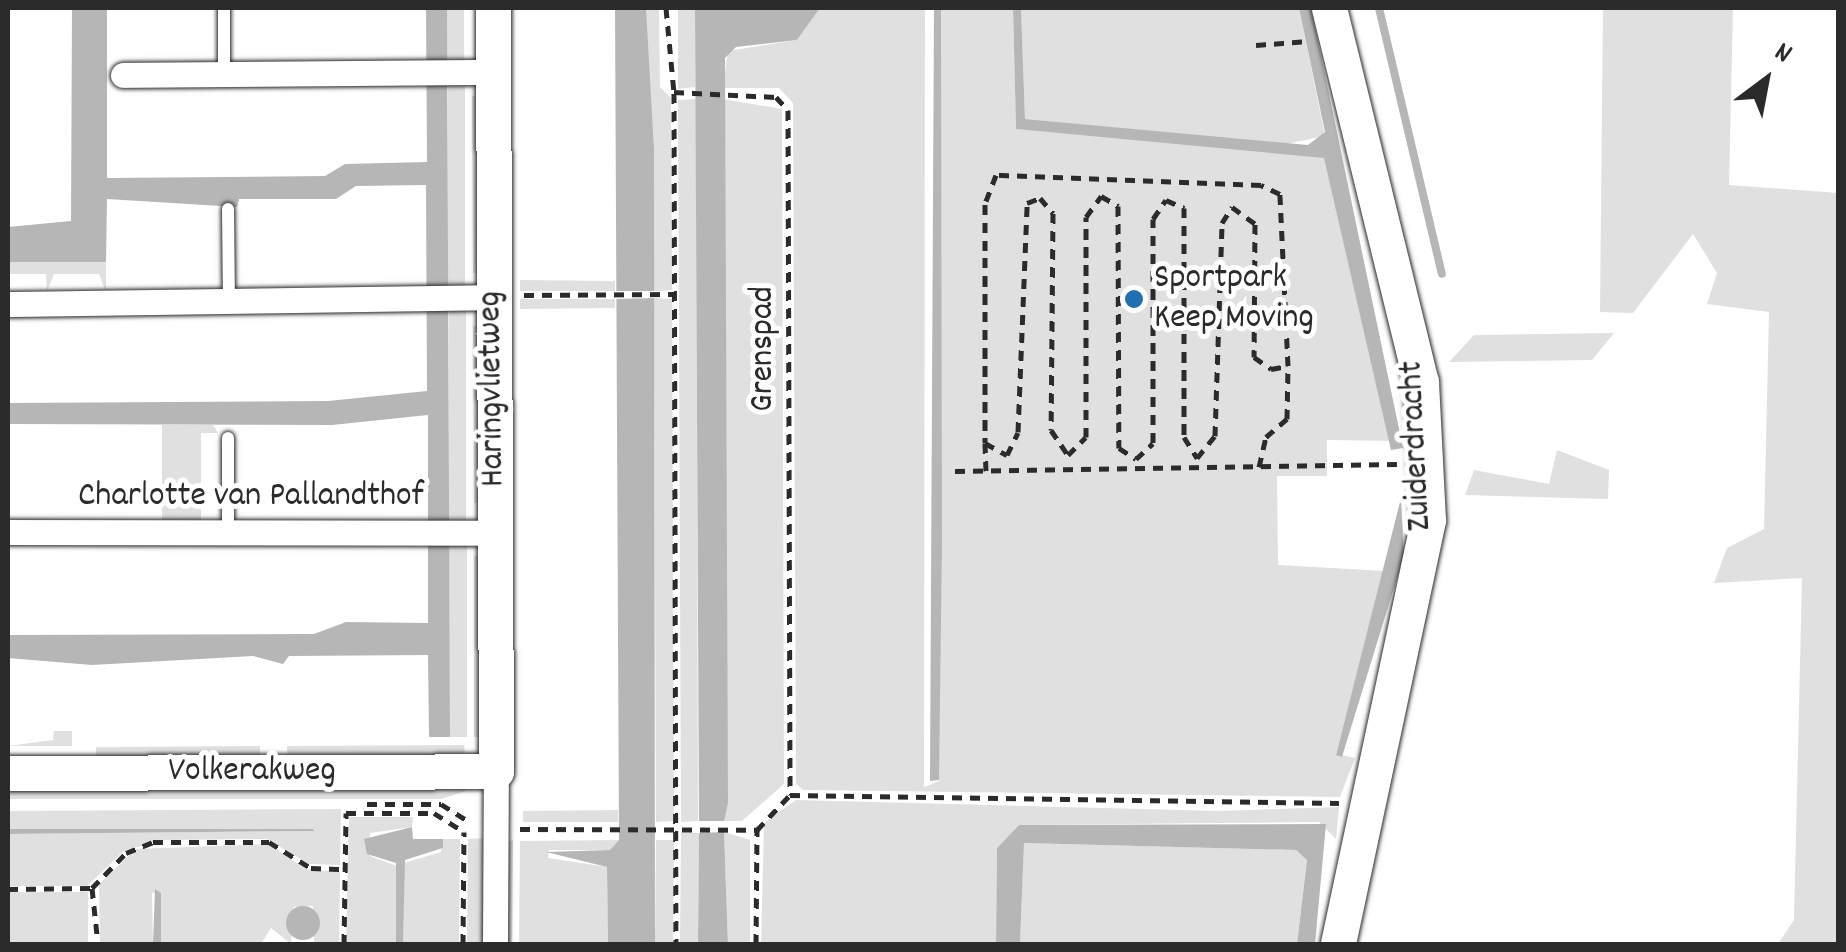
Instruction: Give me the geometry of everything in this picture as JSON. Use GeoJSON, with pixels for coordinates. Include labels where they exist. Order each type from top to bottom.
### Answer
{"type":"FeatureCollection","features":[{"type":"Feature","properties":{"kind":"street","name":"Haringvlietweg"},"geometry":{"type":"LineString","coordinates":[[493,8],[478,72],[477,298],[479,533],[496,771]]}},
{"type":"Feature","properties":{"kind":"street","name":"Zuiderdracht"},"geometry":{"type":"LineString","coordinates":[[1329,8],[1421,382],[1428,520],[1411,609],[1360,804],[1338,944]]}},
{"type":"Feature","properties":{"kind":"street"},"geometry":{"type":"LineString","coordinates":[[123,74],[478,72]]}},
{"type":"Feature","properties":{"kind":"street"},"geometry":{"type":"LineString","coordinates":[[8,304],[477,298]]}},
{"type":"Feature","properties":{"kind":"street","name":"Charlotte van Pallandthof"},"geometry":{"type":"LineString","coordinates":[[8,532],[479,533]]}},
{"type":"Feature","properties":{"kind":"street"},"geometry":{"type":"LineString","coordinates":[[495,944],[489,828],[496,771]]}},
{"type":"Feature","properties":{"kind":"street","name":"Volkerakweg"},"geometry":{"type":"LineString","coordinates":[[8,772],[496,771]]}},
{"type":"Feature","properties":{"kind":"lane"},"geometry":{"type":"LineString","coordinates":[[224,8],[224,74]]}},
{"type":"Feature","properties":{"kind":"lane"},"geometry":{"type":"LineString","coordinates":[[228,209],[229,301]]}},
{"type":"Feature","properties":{"kind":"lane"},"geometry":{"type":"LineString","coordinates":[[228,438],[228,532]]}},
{"type":"Feature","properties":{"kind":"path"},"geometry":{"type":"LineString","coordinates":[[666,8],[674,92],[676,944]]}},
{"type":"Feature","properties":{"kind":"path"},"geometry":{"type":"LineString","coordinates":[[1256,45],[1299,42]]}},
{"type":"Feature","properties":{"kind":"path","name":"Grenspad"},"geometry":{"type":"LineString","coordinates":[[674,92],[776,97],[788,110],[790,795]]}},
{"type":"Feature","properties":{"kind":"path"},"geometry":{"type":"LineString","coordinates":[[986,471],[986,204],[996,175],[1274,189],[1284,216],[1287,419],[1266,437],[1254,458],[1259,468]]}},
{"type":"Feature","properties":{"kind":"path"},"geometry":{"type":"LineString","coordinates":[[985,443],[1007,455],[1018,432],[1022,220],[1034,199],[1053,214],[1057,450],[1076,454],[1086,437],[1086,217],[1101,196],[1120,214],[1122,455],[1144,457],[1153,443],[1160,203],[1179,202],[1187,215],[1188,452],[1204,456],[1216,436],[1222,223],[1232,207],[1255,224],[1254,358],[1272,370],[1288,366]]}},
{"type":"Feature","properties":{"kind":"path"},"geometry":{"type":"LineString","coordinates":[[477,298],[676,294]]}},
{"type":"Feature","properties":{"kind":"path"},"geometry":{"type":"LineString","coordinates":[[956,471],[1426,464]]}},
{"type":"Feature","properties":{"kind":"path"},"geometry":{"type":"LineString","coordinates":[[756,944],[757,830],[790,795],[1360,804]]}},
{"type":"Feature","properties":{"kind":"path","name":"Volkerakweg"},"geometry":{"type":"LineString","coordinates":[[342,804],[441,804],[489,828],[733,826],[757,830]]}},
{"type":"Feature","properties":{"kind":"path"},"geometry":{"type":"LineString","coordinates":[[344,944],[346,812],[450,821],[464,832],[463,944]]}},
{"type":"Feature","properties":{"kind":"path"},"geometry":{"type":"LineString","coordinates":[[8,889],[92,888],[126,853],[153,842],[269,842],[310,868],[345,870]]}},
{"type":"Feature","properties":{"kind":"path"},"geometry":{"type":"LineString","coordinates":[[92,888],[98,944]]}},
{"type":"Feature","properties":{"kind":"shaded area"},"geometry":{"type":"Polygon","coordinates":[[[72,8],[107,8],[107,178],[325,176],[345,164],[427,162],[426,8],[447,8],[450,737],[429,737],[428,655],[289,656],[283,664],[253,656],[92,665],[8,658],[8,635],[314,634],[346,622],[428,623],[428,415],[332,425],[8,424],[8,403],[328,401],[427,391],[426,185],[356,186],[336,199],[239,199],[237,207],[107,199],[106,262],[8,262],[8,227],[71,221],[72,8]]]}},
{"type":"Feature","properties":{"kind":"shaded area"},"geometry":{"type":"Polygon","coordinates":[[[447,8],[464,8],[464,61],[447,61],[447,8]]]}},
{"type":"Feature","properties":{"kind":"shaded area"},"geometry":{"type":"Polygon","coordinates":[[[615,8],[646,8],[654,150],[655,944],[608,944],[607,867],[546,852],[610,850],[619,840],[615,8]]]}},
{"type":"Feature","properties":{"kind":"shaded area"},"geometry":{"type":"Polygon","coordinates":[[[646,8],[659,8],[660,87],[671,98],[672,290],[662,291],[654,291],[646,8]]]}},
{"type":"Feature","properties":{"kind":"shaded area"},"geometry":{"type":"Polygon","coordinates":[[[678,8],[695,8],[695,87],[678,89],[678,8]]]}},
{"type":"Feature","properties":{"kind":"shaded area"},"geometry":{"type":"Polygon","coordinates":[[[695,8],[820,8],[797,40],[736,47],[725,58],[728,803],[724,821],[699,821],[695,8]]]}},
{"type":"Feature","properties":{"kind":"shaded area"},"geometry":{"type":"Polygon","coordinates":[[[820,8],[925,8],[924,787],[939,781],[941,8],[1013,8],[1016,129],[1334,156],[1398,441],[1327,440],[1327,476],[1277,476],[1278,565],[1385,571],[1336,754],[1355,758],[1340,797],[803,790],[796,784],[793,103],[779,88],[723,88],[728,51],[797,40],[820,8]]]}},
{"type":"Feature","properties":{"kind":"shaded area"},"geometry":{"type":"Polygon","coordinates":[[[934,8],[941,8],[942,543],[939,780],[930,781],[934,8]]]}},
{"type":"Feature","properties":{"kind":"shaded area"},"geometry":{"type":"Polygon","coordinates":[[[1013,8],[1021,8],[1025,119],[1308,145],[1325,132],[1299,8],[1311,8],[1403,448],[1391,450],[1324,158],[1016,129],[1013,8]]]}},
{"type":"Feature","properties":{"kind":"shaded area"},"geometry":{"type":"Polygon","coordinates":[[[1021,8],[1299,8],[1325,136],[1286,144],[1025,119],[1021,8]]]}},
{"type":"Feature","properties":{"kind":"shaded area"},"geometry":{"type":"Polygon","coordinates":[[[1603,8],[1733,8],[1729,185],[1838,193],[1838,944],[1778,944],[1794,920],[1802,578],[1714,583],[1727,548],[1764,529],[1769,312],[1707,304],[1717,273],[1693,234],[1633,313],[1600,312],[1603,8]]]}},
{"type":"Feature","properties":{"kind":"shaded area"},"geometry":{"type":"Polygon","coordinates":[[[448,79],[465,79],[465,291],[448,291],[448,79]]]}},
{"type":"Feature","properties":{"kind":"shaded area"},"geometry":{"type":"Polygon","coordinates":[[[472,96],[482,96],[483,273],[473,273],[472,96]]]}},
{"type":"Feature","properties":{"kind":"shaded area"},"geometry":{"type":"Polygon","coordinates":[[[696,99],[698,821],[681,822],[678,100],[696,99]]]}},
{"type":"Feature","properties":{"kind":"shaded area"},"geometry":{"type":"Polygon","coordinates":[[[723,99],[782,109],[784,784],[742,821],[724,821],[723,99]]]}},
{"type":"Feature","properties":{"kind":"shaded area"},"geometry":{"type":"Polygon","coordinates":[[[8,262],[106,262],[106,292],[99,274],[54,274],[47,291],[46,274],[8,274],[8,262]]]}},
{"type":"Feature","properties":{"kind":"shaded area"},"geometry":{"type":"Polygon","coordinates":[[[520,280],[615,281],[615,291],[520,291],[520,280]]]}},
{"type":"Feature","properties":{"kind":"shaded area"},"geometry":{"type":"Polygon","coordinates":[[[654,298],[672,299],[674,821],[656,822],[654,298]]]}},
{"type":"Feature","properties":{"kind":"shaded area"},"geometry":{"type":"Polygon","coordinates":[[[520,299],[615,299],[615,308],[520,309],[520,299]]]}},
{"type":"Feature","properties":{"kind":"shaded area"},"geometry":{"type":"Polygon","coordinates":[[[449,309],[466,309],[466,520],[449,520],[449,309]]]}},
{"type":"Feature","properties":{"kind":"shaded area"},"geometry":{"type":"Polygon","coordinates":[[[473,326],[483,326],[484,503],[474,503],[473,326]]]}},
{"type":"Feature","properties":{"kind":"shaded area"},"geometry":{"type":"Polygon","coordinates":[[[1614,333],[1592,360],[1449,362],[1474,335],[1614,333]]]}},
{"type":"Feature","properties":{"kind":"shaded area"},"geometry":{"type":"Polygon","coordinates":[[[162,425],[213,425],[218,433],[201,433],[201,521],[162,521],[162,425]]]}},
{"type":"Feature","properties":{"kind":"shaded area"},"geometry":{"type":"Polygon","coordinates":[[[1557,450],[1609,470],[1608,499],[1465,495],[1474,470],[1549,484],[1557,450]]]}},
{"type":"Feature","properties":{"kind":"shaded area"},"geometry":{"type":"Polygon","coordinates":[[[1401,498],[1404,555],[1342,757],[1336,755],[1401,498]]]}},
{"type":"Feature","properties":{"kind":"shaded area"},"geometry":{"type":"Polygon","coordinates":[[[449,539],[467,539],[467,737],[450,737],[449,539]]]}},
{"type":"Feature","properties":{"kind":"shaded area"},"geometry":{"type":"Polygon","coordinates":[[[474,556],[484,556],[484,737],[474,737],[474,556]]]}},
{"type":"Feature","properties":{"kind":"shaded area"},"geometry":{"type":"Polygon","coordinates":[[[54,731],[72,731],[72,746],[8,746],[53,740],[54,731]]]}},
{"type":"Feature","properties":{"kind":"shaded area"},"geometry":{"type":"Polygon","coordinates":[[[464,745],[465,755],[288,761],[287,746],[464,745]]]}},
{"type":"Feature","properties":{"kind":"shaded area"},"geometry":{"type":"Polygon","coordinates":[[[260,746],[260,761],[96,762],[96,747],[260,746]]]}},
{"type":"Feature","properties":{"kind":"shaded area"},"geometry":{"type":"Polygon","coordinates":[[[8,785],[466,791],[441,799],[8,799],[8,785]]]}},
{"type":"Feature","properties":{"kind":"shaded area"},"geometry":{"type":"Polygon","coordinates":[[[796,800],[1220,811],[1339,807],[1336,839],[1319,822],[1019,825],[997,848],[996,944],[761,944],[764,823],[796,800]]]}},
{"type":"Feature","properties":{"kind":"shaded area"},"geometry":{"type":"Polygon","coordinates":[[[341,809],[340,865],[309,864],[267,839],[162,840],[124,851],[87,886],[8,886],[8,834],[314,831],[8,829],[8,811],[341,809]]]}},
{"type":"Feature","properties":{"kind":"shaded area"},"geometry":{"type":"Polygon","coordinates":[[[618,810],[618,822],[523,822],[523,811],[618,810]]]}},
{"type":"Feature","properties":{"kind":"shaded area"},"geometry":{"type":"Polygon","coordinates":[[[349,817],[413,817],[412,827],[370,833],[370,856],[397,866],[396,944],[346,944],[349,817]]]}},
{"type":"Feature","properties":{"kind":"shaded area"},"geometry":{"type":"Polygon","coordinates":[[[1326,824],[1315,944],[1297,944],[1307,860],[1296,850],[1024,843],[1020,944],[996,944],[997,848],[1019,825],[1326,824]]]}},
{"type":"Feature","properties":{"kind":"shaded area"},"geometry":{"type":"Polygon","coordinates":[[[412,827],[413,839],[443,839],[443,848],[405,860],[403,944],[396,944],[396,863],[367,854],[364,839],[412,827]]]}},
{"type":"Feature","properties":{"kind":"shaded area"},"geometry":{"type":"Polygon","coordinates":[[[8,829],[313,829],[314,831],[8,834],[8,829]]]}},
{"type":"Feature","properties":{"kind":"shaded area"},"geometry":{"type":"Polygon","coordinates":[[[724,832],[750,840],[750,944],[728,944],[724,832]]]}},
{"type":"Feature","properties":{"kind":"shaded area"},"geometry":{"type":"Polygon","coordinates":[[[724,832],[728,944],[698,944],[699,833],[724,832]]]}},
{"type":"Feature","properties":{"kind":"shaded area"},"geometry":{"type":"Polygon","coordinates":[[[681,833],[699,833],[698,944],[680,944],[681,833]]]}},
{"type":"Feature","properties":{"kind":"shaded area"},"geometry":{"type":"Polygon","coordinates":[[[487,838],[486,944],[467,944],[468,839],[487,838]]]}},
{"type":"Feature","properties":{"kind":"shaded area"},"geometry":{"type":"Polygon","coordinates":[[[443,839],[460,839],[459,944],[403,944],[404,863],[441,852],[443,839]]]}},
{"type":"Feature","properties":{"kind":"shaded area"},"geometry":{"type":"Polygon","coordinates":[[[513,840],[512,944],[503,944],[507,841],[513,840]]]}},
{"type":"Feature","properties":{"kind":"shaded area"},"geometry":{"type":"Polygon","coordinates":[[[619,840],[610,850],[549,850],[548,858],[607,867],[608,944],[519,944],[520,841],[619,840]]]}},
{"type":"Feature","properties":{"kind":"shaded area"},"geometry":{"type":"Polygon","coordinates":[[[656,840],[674,840],[673,944],[655,944],[656,840]]]}},
{"type":"Feature","properties":{"kind":"shaded area"},"geometry":{"type":"Polygon","coordinates":[[[1024,843],[1296,850],[1307,859],[1297,944],[1020,944],[1024,843]]]}},
{"type":"Feature","properties":{"kind":"shaded area"},"geometry":{"type":"Polygon","coordinates":[[[269,844],[306,869],[340,872],[339,944],[314,944],[313,906],[293,907],[291,944],[271,928],[261,944],[161,944],[161,893],[152,893],[153,944],[100,944],[99,884],[136,849],[269,844]]]}},
{"type":"Feature","properties":{"kind":"shaded area"},"geometry":{"type":"Polygon","coordinates":[[[155,889],[161,893],[161,944],[153,944],[155,889]]]}},
{"type":"Feature","properties":{"kind":"shaded area"},"geometry":{"type":"Polygon","coordinates":[[[8,892],[88,892],[88,944],[8,944],[8,892]]]}},
{"type":"Feature","properties":{"kind":"shaded area"},"geometry":{"type":"Polygon","coordinates":[[[303,906],[315,911],[320,923],[315,935],[303,940],[291,935],[286,923],[291,911],[303,906]]]}},
{"type":"Feature","properties":{"kind":"pier"},"geometry":{"type":"Polygon","coordinates":[[[610,291],[659,291],[659,298],[610,299],[610,291]]]}},
{"type":"Feature","properties":{"kind":"waterway"},"geometry":{"type":"LineString","coordinates":[[1379,8],[1442,274]]}},
{"type":"Feature","properties":{"kind":"place","name":"Sportpark Keep Moving"},"geometry":{"type":"Point","coordinates":[1134,299]}}]}
